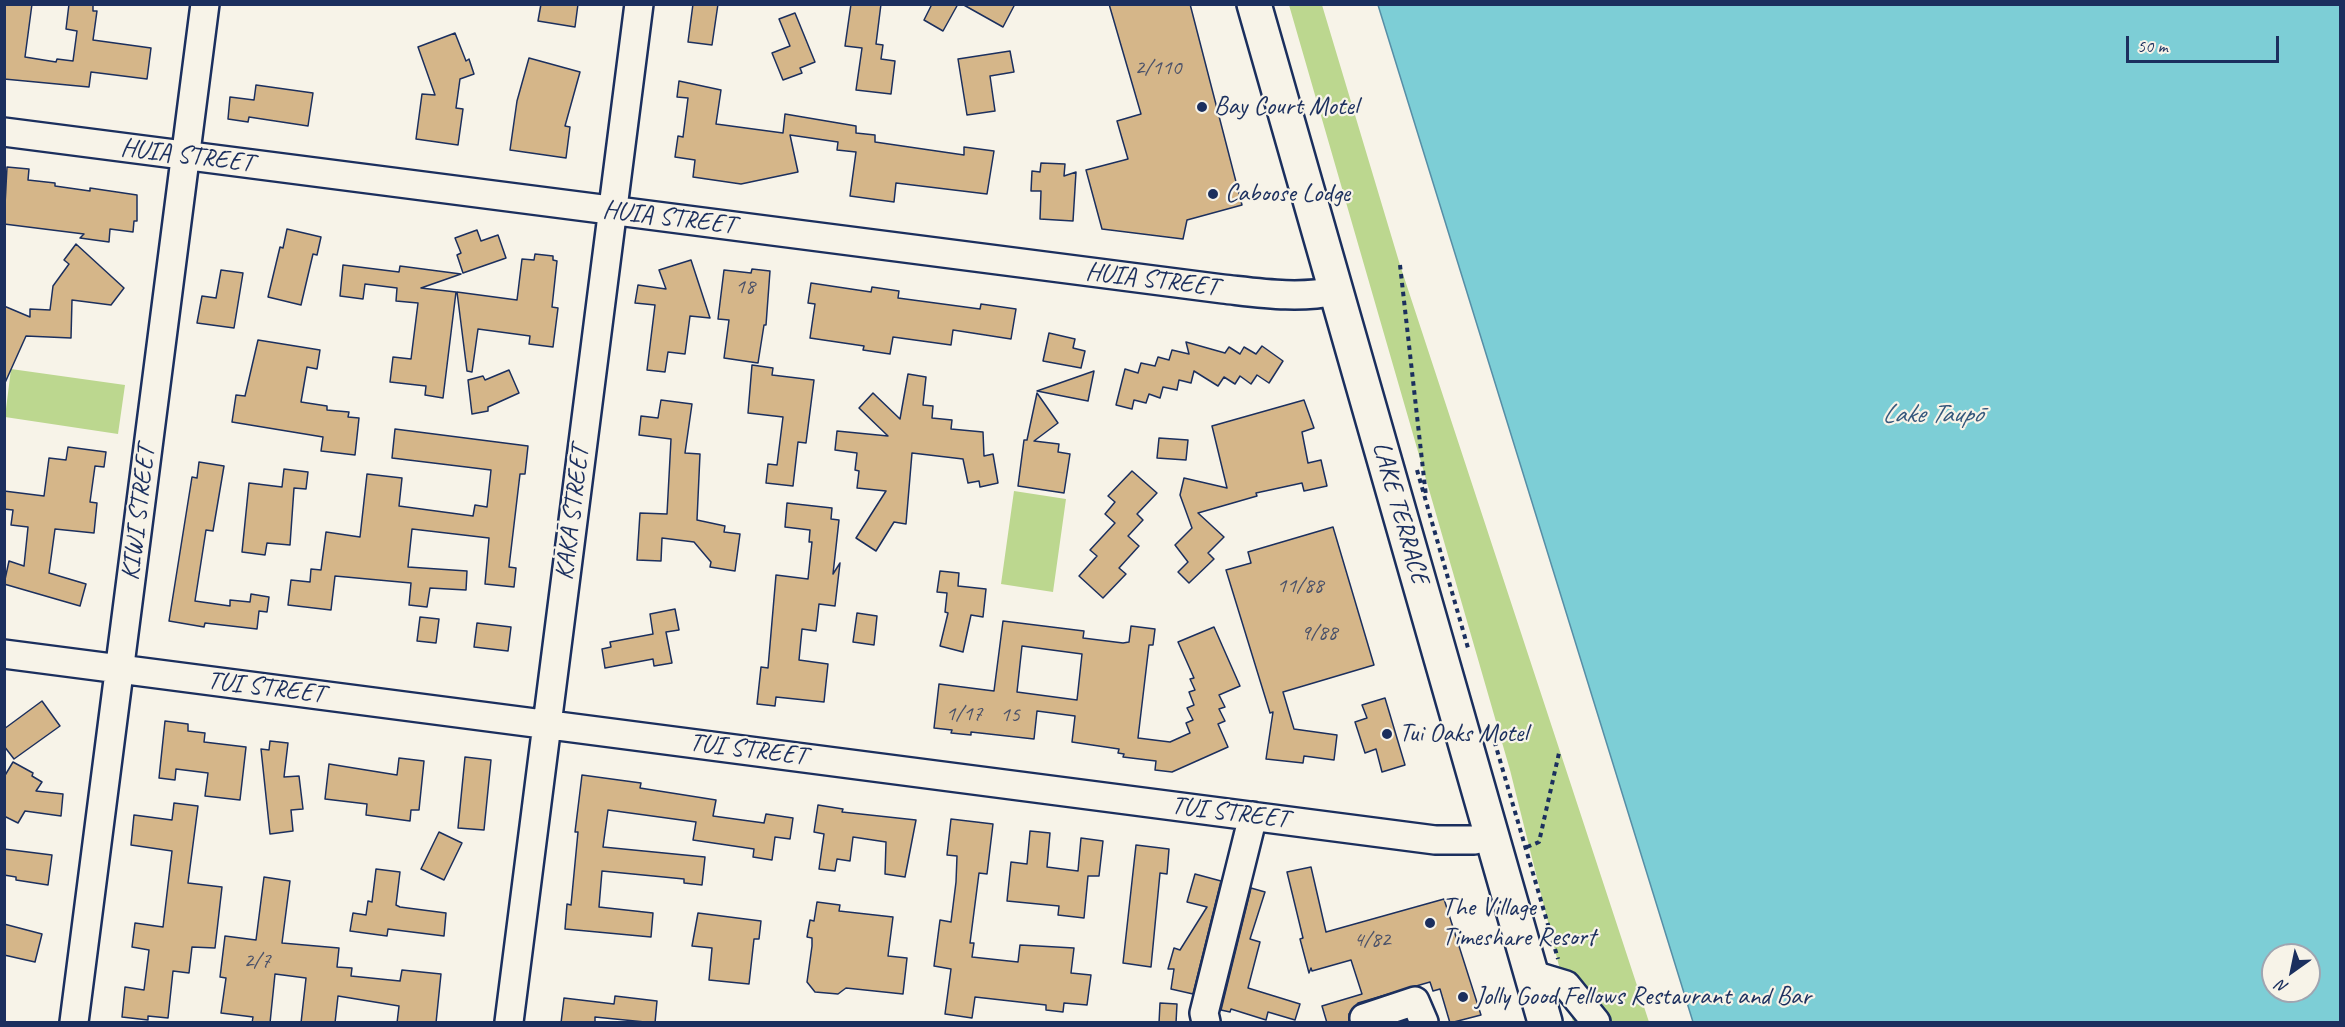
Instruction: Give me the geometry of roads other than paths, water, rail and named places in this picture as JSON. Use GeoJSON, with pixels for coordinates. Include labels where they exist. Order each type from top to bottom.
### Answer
{"type":"FeatureCollection","features":[{"type":"Feature","properties":{"kind":"main road","name":"LAKE TERRACE"},"geometry":{"type":"LineString","coordinates":[[1254,4],[1491,836],[1533,975],[1542,1022]]}},
{"type":"Feature","properties":{"kind":"street","name":"KIWI STREET"},"geometry":{"type":"LineString","coordinates":[[74,1023],[205,4]]}},
{"type":"Feature","properties":{"kind":"street","name":"KĀKĀ STREET"},"geometry":{"type":"LineString","coordinates":[[509,1023],[639,4]]}},
{"type":"Feature","properties":{"kind":"street","name":"HUIA STREET"},"geometry":{"type":"LineString","coordinates":[[4,132],[1223,289],[1293,295],[1317,295],[1335,291]]}},
{"type":"Feature","properties":{"kind":"street","name":"TUI STREET"},"geometry":{"type":"LineString","coordinates":[[4,654],[1435,840],[1474,840],[1491,836]]}},
{"type":"Feature","properties":{"kind":"street"},"geometry":{"type":"LineString","coordinates":[[1206,1023],[1204,1013],[1253,816]]}},
{"type":"Feature","properties":{"kind":"street"},"geometry":{"type":"LineString","coordinates":[[1533,975],[1566,985],[1596,1023]]}},
{"type":"Feature","properties":{"kind":"street"},"geometry":{"type":"LineString","coordinates":[[1364,1018],[1415,1001],[1424,1023]]}},
{"type":"Feature","properties":{"kind":"water","name":"Lake Taupō"},"geometry":{"type":"Polygon","coordinates":[[[1378,5],[2340,5],[2340,1022],[1693,1022],[1378,5]]]}},
{"type":"Feature","properties":{"kind":"place","name":"Bay Court Motel"},"geometry":{"type":"Point","coordinates":[1202,107]}},
{"type":"Feature","properties":{"kind":"place","name":"Caboose Lodge"},"geometry":{"type":"Point","coordinates":[1213,194]}},
{"type":"Feature","properties":{"kind":"place","name":"Tui Oaks Motel"},"geometry":{"type":"Point","coordinates":[1387,734]}},
{"type":"Feature","properties":{"kind":"place","name":"The Village Timeshare Resort"},"geometry":{"type":"Point","coordinates":[1430,923]}},
{"type":"Feature","properties":{"kind":"place","name":"Jolly Good Fellows Restaurant and Bar"},"geometry":{"type":"Point","coordinates":[1463,997]}}]}
